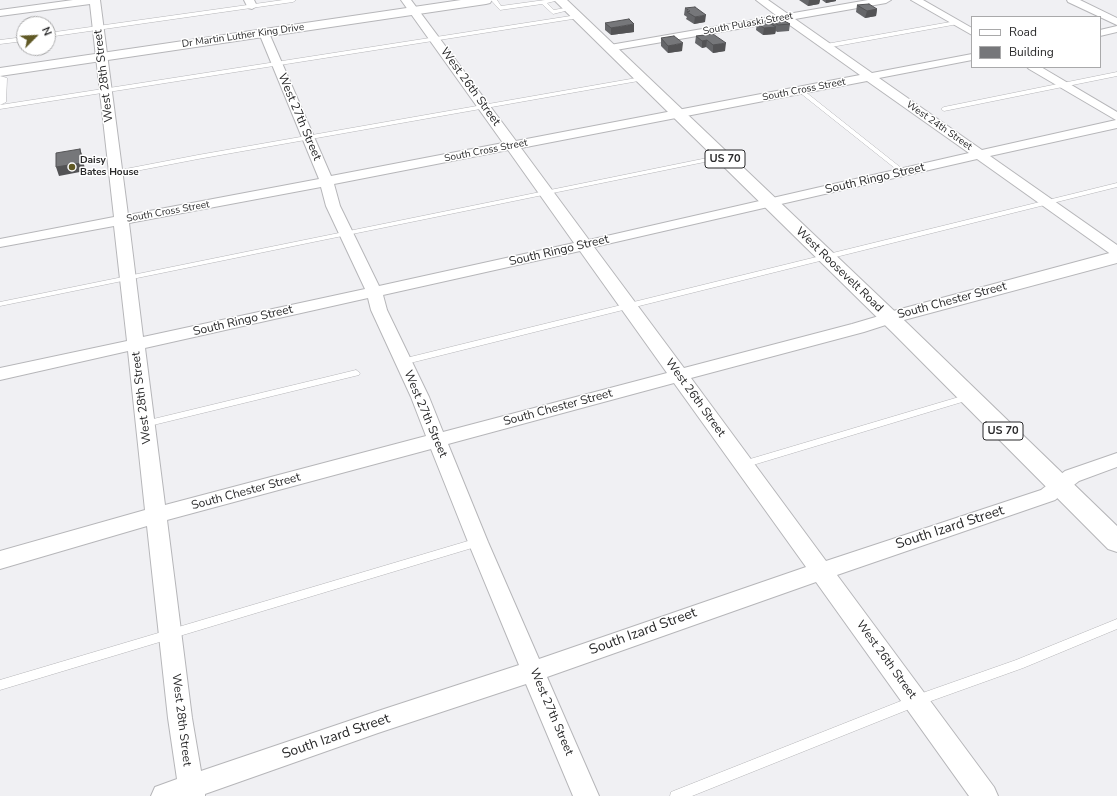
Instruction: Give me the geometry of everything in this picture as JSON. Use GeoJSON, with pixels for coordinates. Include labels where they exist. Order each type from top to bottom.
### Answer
{"type":"FeatureCollection","features":[{"type":"Feature","properties":{"kind":"main road","name":"Dr Martin Luther King Drive"},"geometry":{"type":"LineString","coordinates":[[0,72],[264,33],[410,5],[486,0]]}},
{"type":"Feature","properties":{"kind":"main road","name":"West Roosevelt Road"},"geometry":{"type":"LineString","coordinates":[[566,6],[889,318],[1117,542]]}},
{"type":"Feature","properties":{"kind":"main road","name":"South Chester Street"},"geometry":{"type":"LineString","coordinates":[[889,318],[1117,257]]}},
{"type":"Feature","properties":{"kind":"street"},"geometry":{"type":"LineString","coordinates":[[0,13],[95,0]]}},
{"type":"Feature","properties":{"kind":"street","name":"West 28th Street"},"geometry":{"type":"LineString","coordinates":[[95,0],[180,718],[191,791]]}},
{"type":"Feature","properties":{"kind":"street","name":"West 24th Street"},"geometry":{"type":"LineString","coordinates":[[761,0],[1117,252]]}},
{"type":"Feature","properties":{"kind":"street","name":"South Pulaski Street"},"geometry":{"type":"LineString","coordinates":[[610,48],[886,0]]}},
{"type":"Feature","properties":{"kind":"street"},"geometry":{"type":"LineString","coordinates":[[916,0],[971,31]]}},
{"type":"Feature","properties":{"kind":"street"},"geometry":{"type":"LineString","coordinates":[[1072,0],[1117,22]]}},
{"type":"Feature","properties":{"kind":"street","name":"West 26th Street"},"geometry":{"type":"LineString","coordinates":[[410,5],[985,796]]}},
{"type":"Feature","properties":{"kind":"street"},"geometry":{"type":"LineString","coordinates":[[1101,33],[1117,30]]}},
{"type":"Feature","properties":{"kind":"street","name":"West 27th Street"},"geometry":{"type":"LineString","coordinates":[[264,33],[327,182],[334,206],[374,292],[379,310],[402,362],[420,397],[478,542],[586,796]]}},
{"type":"Feature","properties":{"kind":"street","name":"South Cross Street"},"geometry":{"type":"LineString","coordinates":[[0,243],[327,182],[971,57]]}},
{"type":"Feature","properties":{"kind":"street"},"geometry":{"type":"LineString","coordinates":[[1035,68],[1117,116]]}},
{"type":"Feature","properties":{"kind":"street","name":"South Ringo Street"},"geometry":{"type":"LineString","coordinates":[[0,374],[584,245],[1117,124]]}},
{"type":"Feature","properties":{"kind":"street","name":"South Chester Street"},"geometry":{"type":"LineString","coordinates":[[0,560],[157,515],[679,376],[889,318]]}},
{"type":"Feature","properties":{"kind":"street","name":"South Izard Street"},"geometry":{"type":"LineString","coordinates":[[164,796],[191,791],[378,722],[534,671],[822,570],[1048,496],[1072,476],[1117,460]]}},
{"type":"Feature","properties":{"kind":"lane"},"geometry":{"type":"LineString","coordinates":[[56,34],[251,4],[293,0]]}},
{"type":"Feature","properties":{"kind":"lane"},"geometry":{"type":"LineString","coordinates":[[494,0],[500,8],[543,2],[566,6]]}},
{"type":"Feature","properties":{"kind":"lane"},"geometry":{"type":"LineString","coordinates":[[543,2],[553,12],[566,6]]}},
{"type":"Feature","properties":{"kind":"lane"},"geometry":{"type":"LineString","coordinates":[[0,108],[435,39],[566,6]]}},
{"type":"Feature","properties":{"kind":"lane"},"geometry":{"type":"LineString","coordinates":[[826,46],[956,23]]}},
{"type":"Feature","properties":{"kind":"lane"},"geometry":{"type":"LineString","coordinates":[[0,42],[16,40]]}},
{"type":"Feature","properties":{"kind":"lane"},"geometry":{"type":"LineString","coordinates":[[944,109],[1117,74]]}},
{"type":"Feature","properties":{"kind":"lane"},"geometry":{"type":"LineString","coordinates":[[0,78],[4,78],[3,102],[0,103]]}},
{"type":"Feature","properties":{"kind":"lane"},"geometry":{"type":"LineString","coordinates":[[115,173],[642,79]]}},
{"type":"Feature","properties":{"kind":"lane"},"geometry":{"type":"LineString","coordinates":[[801,91],[903,172]]}},
{"type":"Feature","properties":{"kind":"lane"},"geometry":{"type":"LineString","coordinates":[[0,304],[722,156]]}},
{"type":"Feature","properties":{"kind":"lane"},"geometry":{"type":"LineString","coordinates":[[402,362],[1117,185]]}},
{"type":"Feature","properties":{"kind":"lane"},"geometry":{"type":"LineString","coordinates":[[145,424],[356,372]]}},
{"type":"Feature","properties":{"kind":"lane"},"geometry":{"type":"LineString","coordinates":[[743,464],[969,397]]}},
{"type":"Feature","properties":{"kind":"lane"},"geometry":{"type":"LineString","coordinates":[[0,684],[478,542]]}},
{"type":"Feature","properties":{"kind":"lane"},"geometry":{"type":"LineString","coordinates":[[676,796],[915,701],[1018,664],[1117,624]]}},
{"type":"Feature","properties":{"kind":"building"},"geometry":{"type":"Polygon","coordinates":[[[869,4],[877,9],[867,11],[857,5],[869,4]]]}},
{"type":"Feature","properties":{"kind":"building"},"geometry":{"type":"Polygon","coordinates":[[[695,7],[706,15],[695,17],[687,12],[690,11],[685,8],[695,7]]]}},
{"type":"Feature","properties":{"kind":"building"},"geometry":{"type":"Polygon","coordinates":[[[629,19],[634,24],[611,28],[605,23],[629,19]]]}},
{"type":"Feature","properties":{"kind":"building"},"geometry":{"type":"Polygon","coordinates":[[[781,19],[790,24],[778,25],[771,20],[781,19]]]}},
{"type":"Feature","properties":{"kind":"building"},"geometry":{"type":"Polygon","coordinates":[[[766,21],[776,27],[764,28],[757,23],[766,21]]]}},
{"type":"Feature","properties":{"kind":"building"},"geometry":{"type":"Polygon","coordinates":[[[713,34],[726,43],[713,45],[707,40],[702,41],[696,36],[713,34]]]}},
{"type":"Feature","properties":{"kind":"building"},"geometry":{"type":"Polygon","coordinates":[[[674,36],[683,43],[668,46],[661,38],[674,36]]]}},
{"type":"Feature","properties":{"kind":"building"},"geometry":{"type":"Polygon","coordinates":[[[80,149],[82,163],[56,167],[56,153],[80,149]]]}},
{"type":"Feature","properties":{"kind":"place","name":"Daisy Bates House"},"geometry":{"type":"Point","coordinates":[72,167]}}]}
